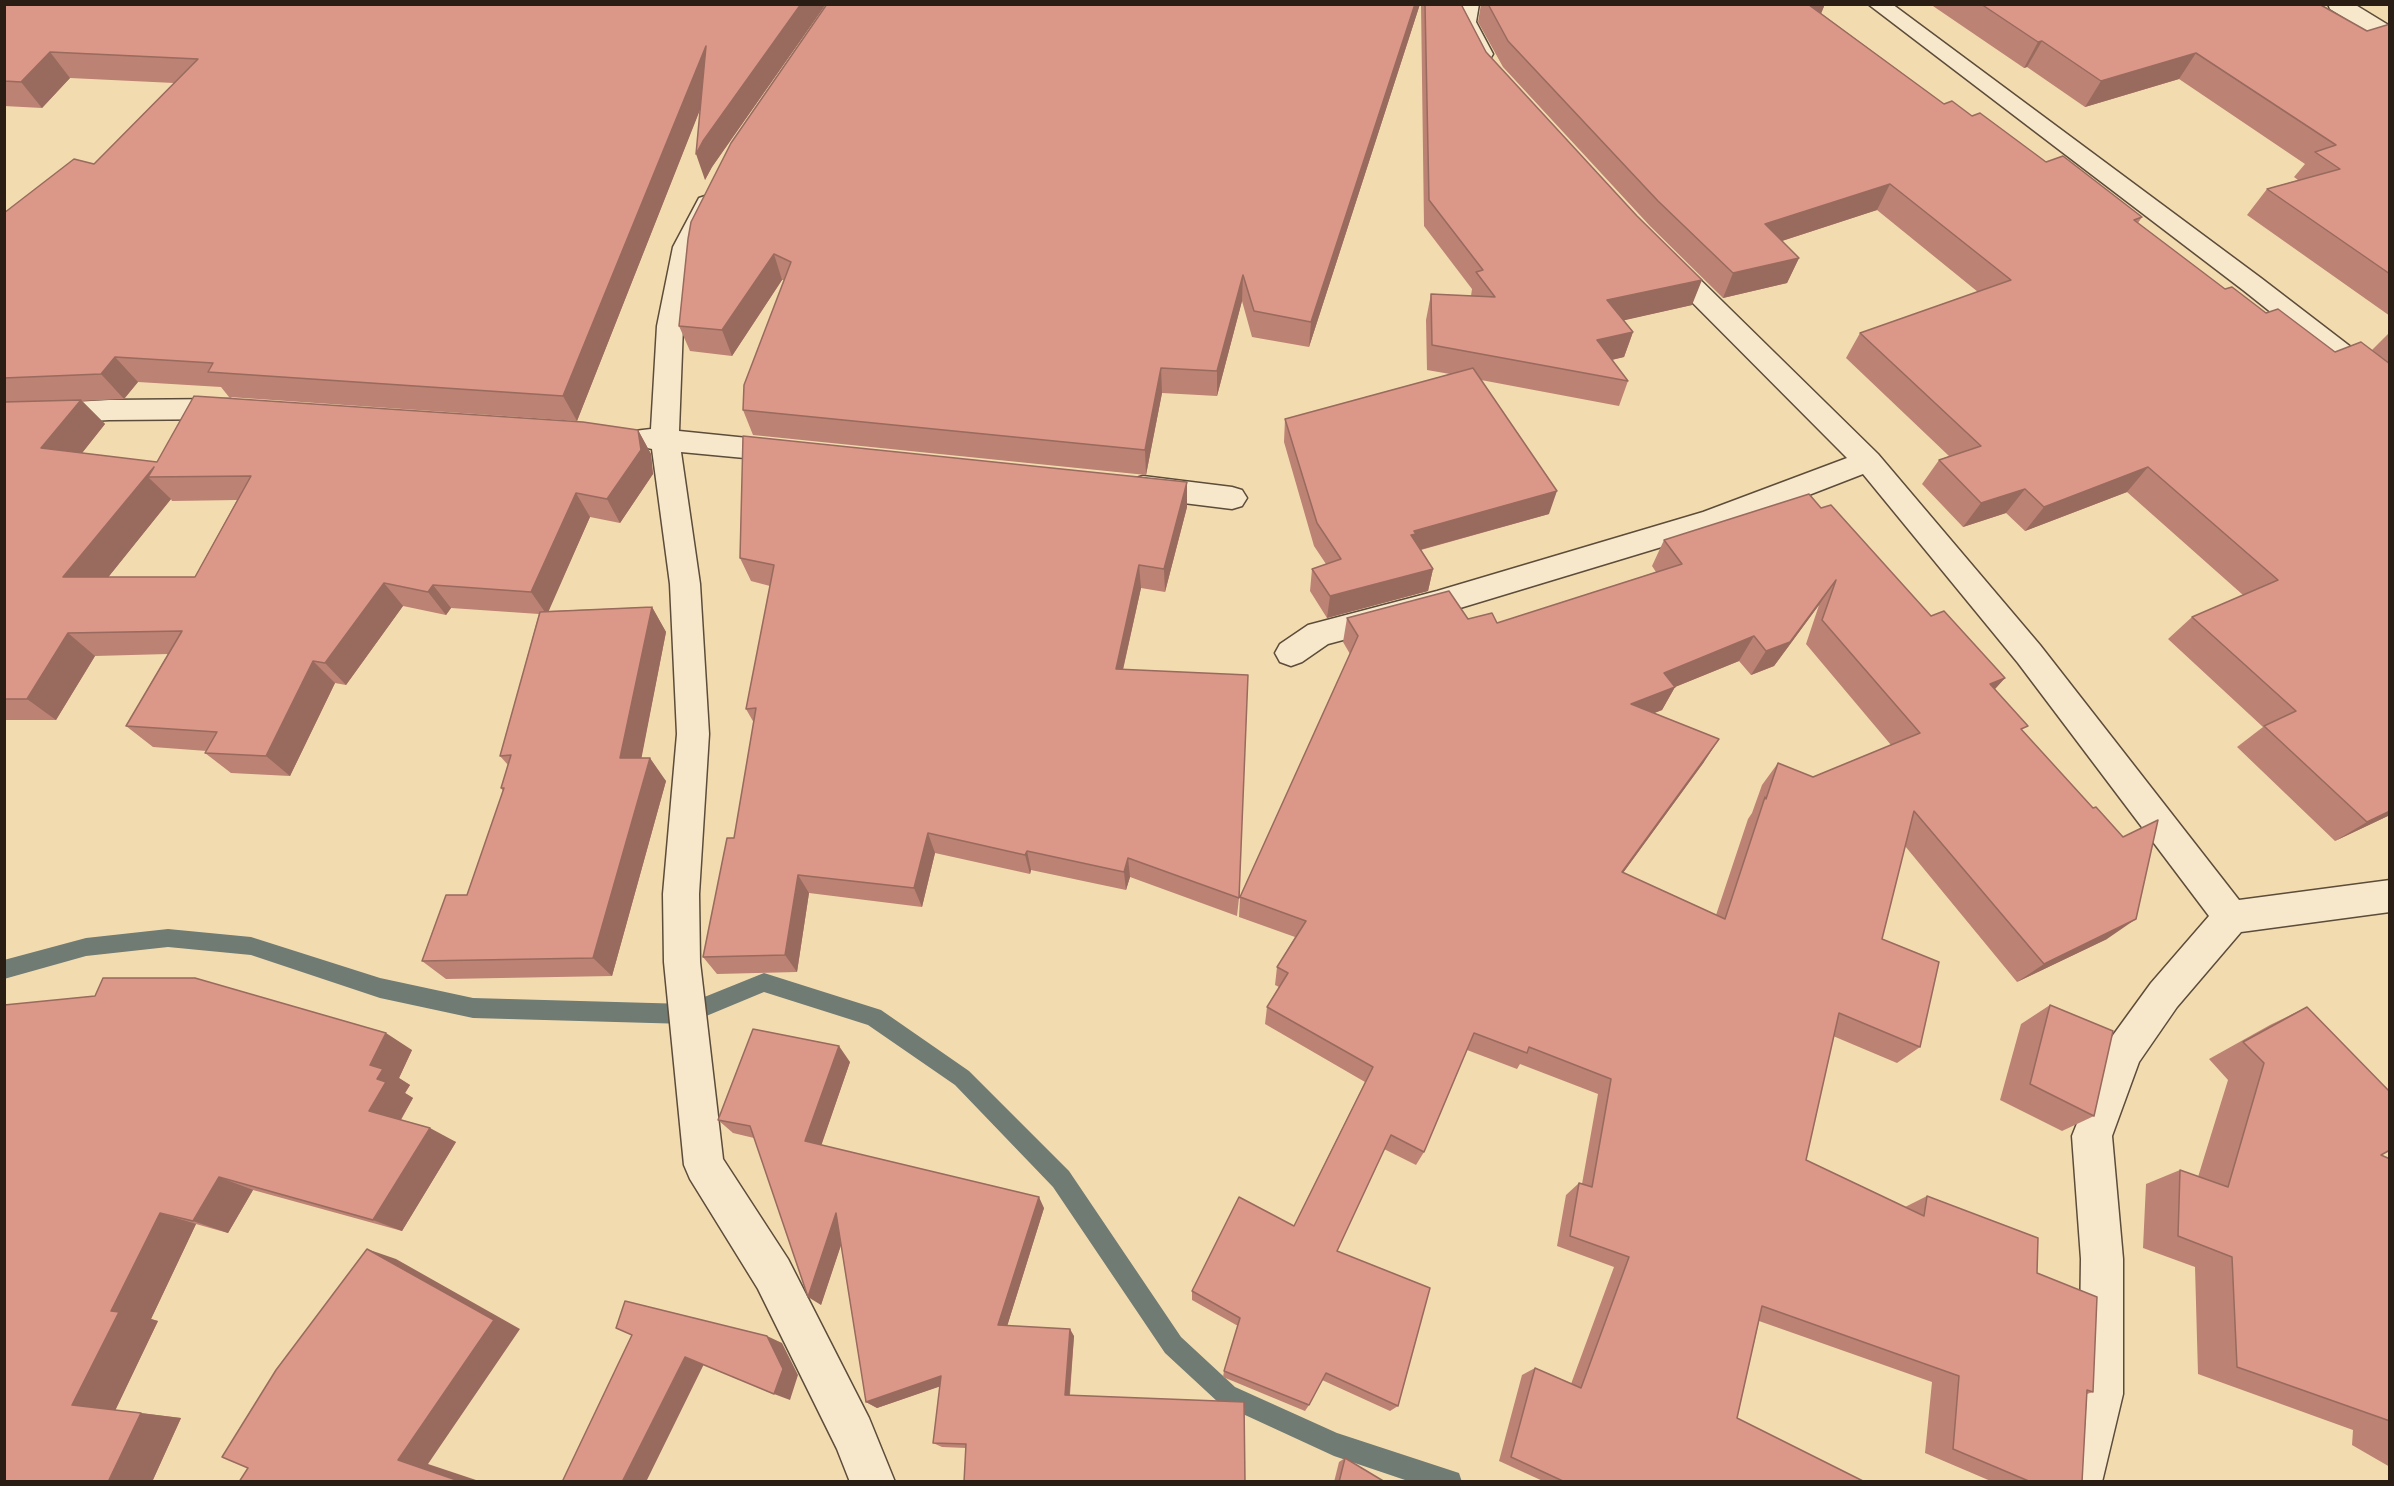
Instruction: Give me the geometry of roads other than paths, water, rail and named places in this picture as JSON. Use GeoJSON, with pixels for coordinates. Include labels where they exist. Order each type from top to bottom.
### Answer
{"type":"FeatureCollection","features":[{"type":"Feature","properties":{"kind":"street"},"geometry":{"type":"LineString","coordinates":[[1468,4],[1465,22],[1491,71],[1499,79]]}},
{"type":"Feature","properties":{"kind":"street"},"geometry":{"type":"LineString","coordinates":[[1878,4],[2252,284],[2390,392]]}},
{"type":"Feature","properties":{"kind":"street"},"geometry":{"type":"LineString","coordinates":[[2338,4],[2390,36]]}},
{"type":"Feature","properties":{"kind":"street"},"geometry":{"type":"LineString","coordinates":[[721,178],[686,247],[670,326],[665,440],[685,584],[692,699],[693,734],[681,894],[682,962],[704,1165],[773,1274],[853,1434],[873,1482]]}},
{"type":"Feature","properties":{"kind":"street"},"geometry":{"type":"LineString","coordinates":[[1647,243],[1868,461],[2029,654],[2231,917]]}},
{"type":"Feature","properties":{"kind":"street"},"geometry":{"type":"LineString","coordinates":[[4,416],[188,408],[259,411]]}},
{"type":"Feature","properties":{"kind":"street"},"geometry":{"type":"LineString","coordinates":[[617,436],[818,455]]}},
{"type":"Feature","properties":{"kind":"street"},"geometry":{"type":"LineString","coordinates":[[1291,653],[1319,634],[1437,603],[1712,521],[1868,461]]}},
{"type":"Feature","properties":{"kind":"street"},"geometry":{"type":"LineString","coordinates":[[1112,484],[1232,498]]}},
{"type":"Feature","properties":{"kind":"street"},"geometry":{"type":"LineString","coordinates":[[2080,1482],[2101,1394],[2102,1260],[2092,1136],[2124,1051],[2164,995],[2231,917],[2390,896]]}},
{"type":"Feature","properties":{"kind":"waterway"},"geometry":{"type":"LineString","coordinates":[[4,970],[86,947],[168,938],[251,946],[380,988],[473,1008],[687,1014],[764,982],[874,1017],[962,1078],[1061,1179],[1173,1345],[1227,1395],[1334,1444],[1450,1482]]}}]}
